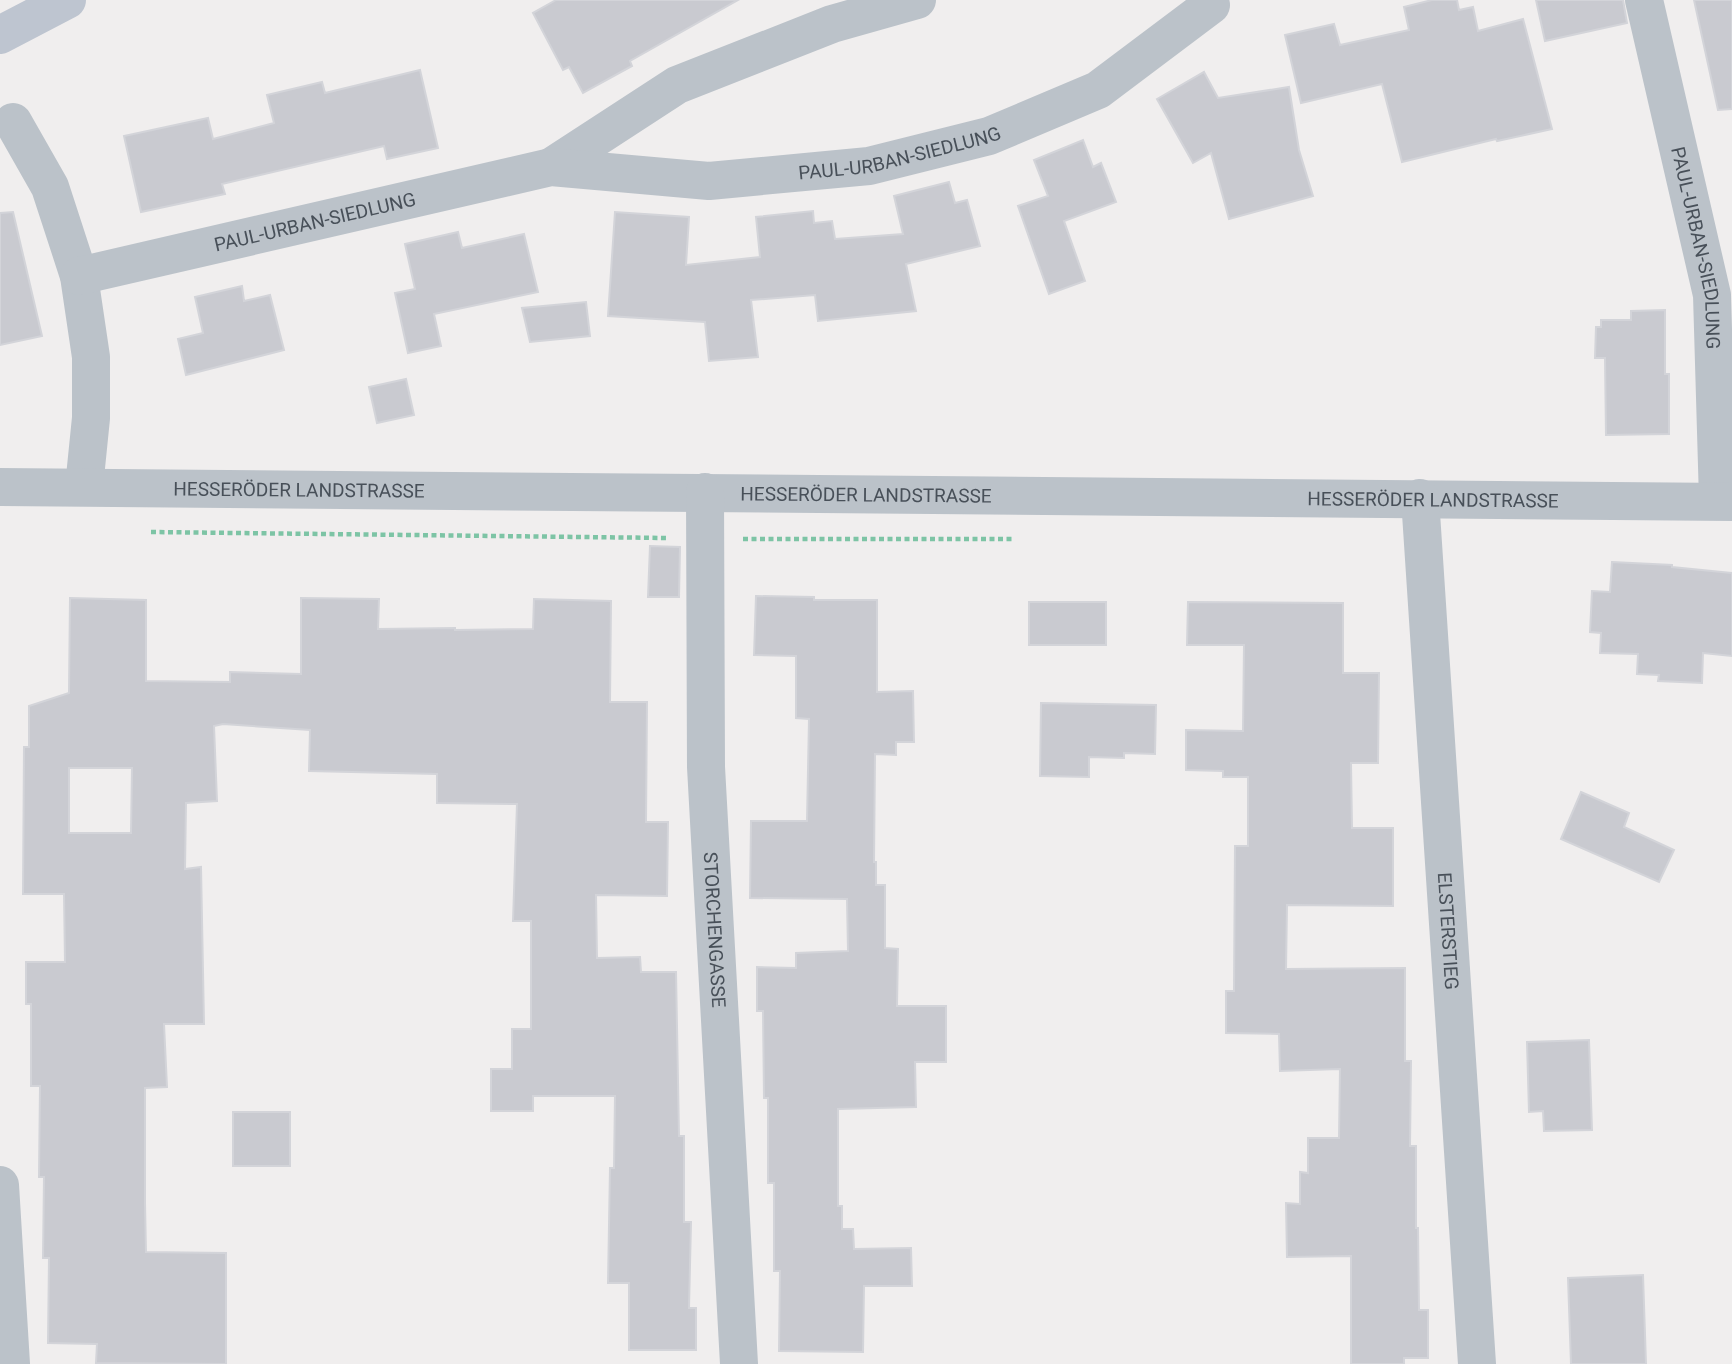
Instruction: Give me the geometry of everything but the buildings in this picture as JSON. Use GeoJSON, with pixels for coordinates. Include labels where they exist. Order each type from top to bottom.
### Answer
{"type":"FeatureCollection","features":[{"type":"Feature","properties":{"kind":"main road"},"geometry":{"type":"LineString","coordinates":[[0,35],[67,0]]}},
{"type":"Feature","properties":{"kind":"street","name":"PAUL-URBAN-SIEDLUNG"},"geometry":{"type":"LineString","coordinates":[[551,167],[677,85],[832,24],[916,0]]}},
{"type":"Feature","properties":{"kind":"street","name":"PAUL-URBAN-SIEDLUNG"},"geometry":{"type":"LineString","coordinates":[[1644,0],[1712,295],[1725,501]]}},
{"type":"Feature","properties":{"kind":"street","name":"PAUL-URBAN-SIEDLUNG"},"geometry":{"type":"LineString","coordinates":[[79,276],[551,167],[709,181],[869,166],[989,136],[1098,90],[1209,2]]}},
{"type":"Feature","properties":{"kind":"street"},"geometry":{"type":"LineString","coordinates":[[13,122],[50,187],[79,276],[91,357],[91,418],[84,487]]}},
{"type":"Feature","properties":{"kind":"street","name":"HESSERÖDER LANDSTRASSE"},"geometry":{"type":"LineString","coordinates":[[0,487],[1725,501]]}},
{"type":"Feature","properties":{"kind":"street","name":"STORCHENGASSE"},"geometry":{"type":"LineString","coordinates":[[705,492],[706,767],[739,1364]]}},
{"type":"Feature","properties":{"kind":"street","name":"ELSTERSTIEG"},"geometry":{"type":"LineString","coordinates":[[1420,498],[1477,1364]]}},
{"type":"Feature","properties":{"kind":"street"},"geometry":{"type":"LineString","coordinates":[[0,1185],[11,1364]]}}]}
